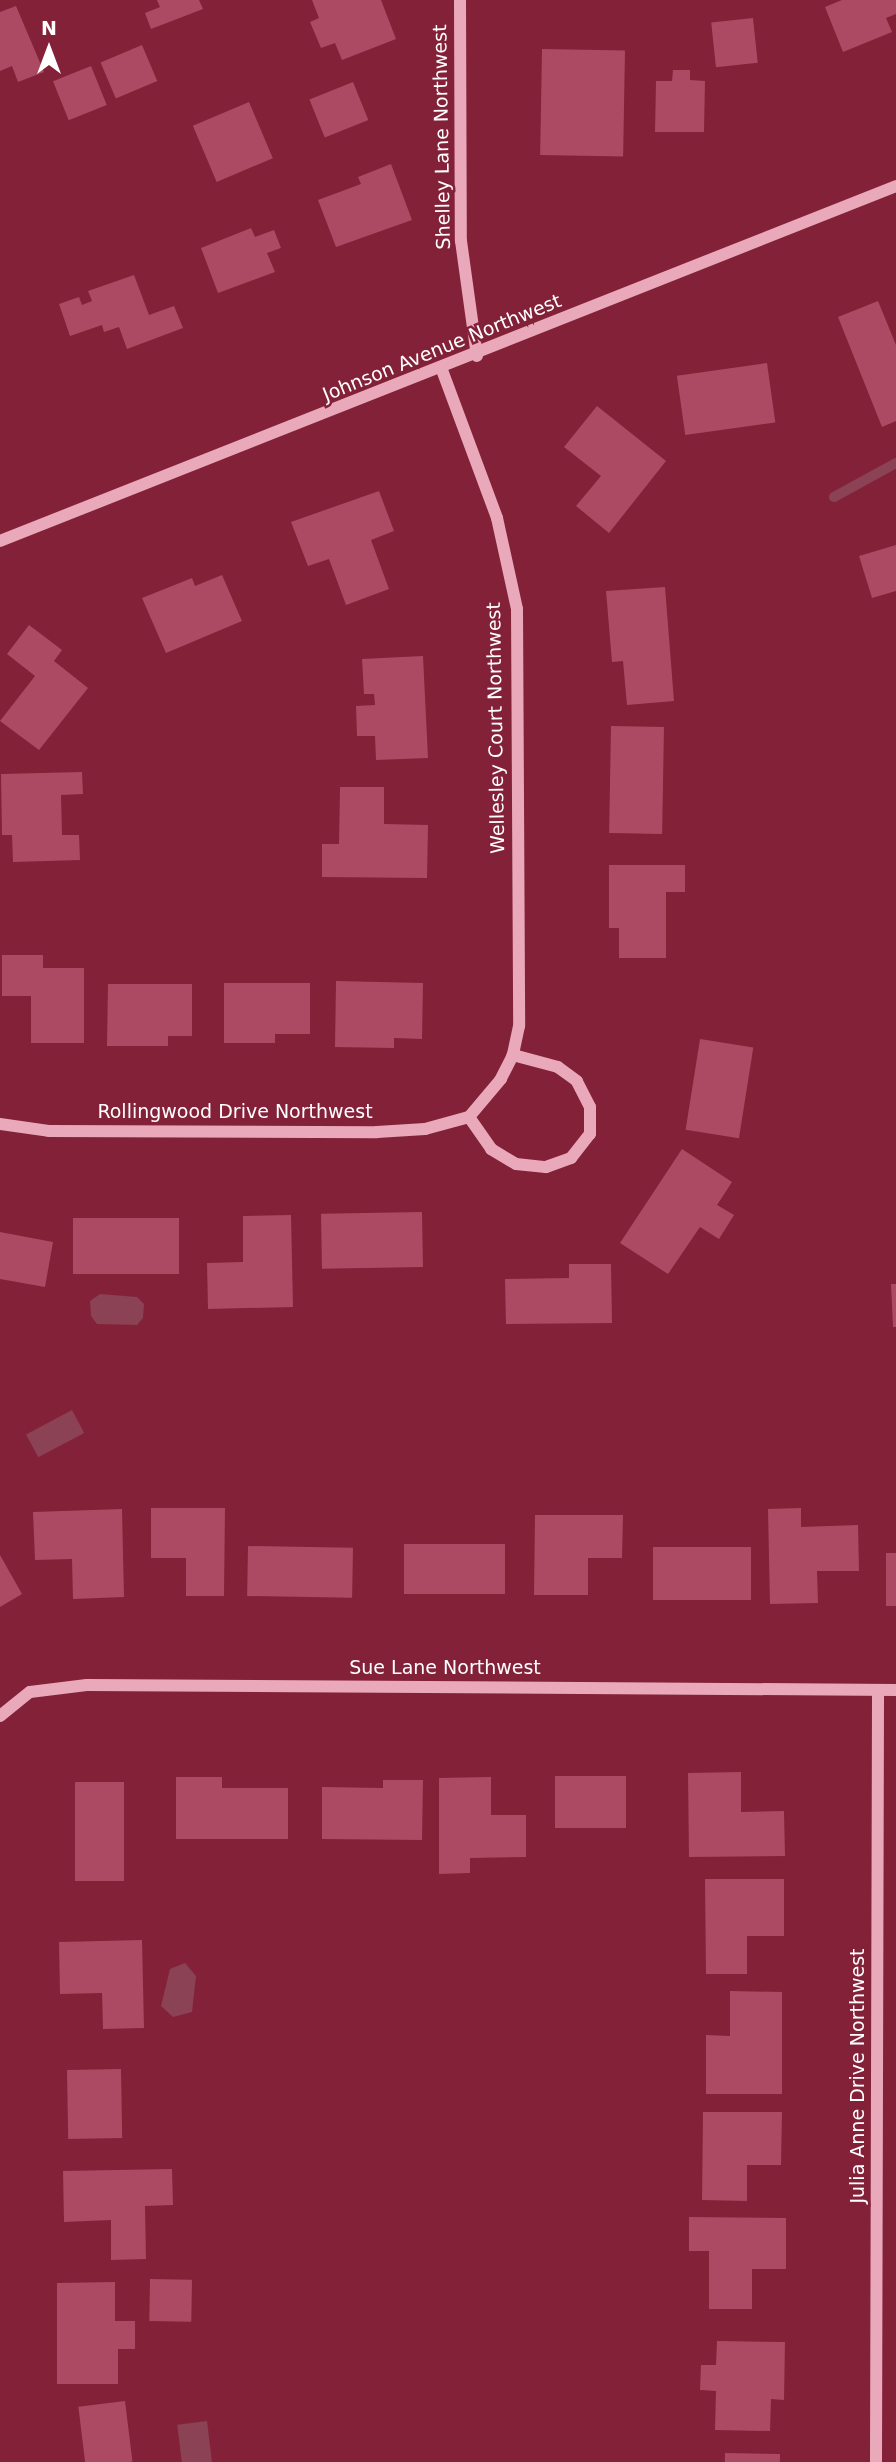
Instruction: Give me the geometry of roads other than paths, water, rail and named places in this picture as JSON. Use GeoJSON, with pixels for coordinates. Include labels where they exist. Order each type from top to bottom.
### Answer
{"type":"FeatureCollection","features":[{"type":"Feature","properties":{"kind":"street","name":"Shelley Lane Northwest"},"geometry":{"type":"LineString","coordinates":[[460,0],[461,241],[477,356]]}},
{"type":"Feature","properties":{"kind":"street","name":"Johnson Avenue Northwest"},"geometry":{"type":"LineString","coordinates":[[0,541],[442,370],[896,186]]}},
{"type":"Feature","properties":{"kind":"street","name":"Wellesley Court Northwest"},"geometry":{"type":"LineString","coordinates":[[442,370],[497,518],[517,608],[519,1026],[513,1055],[501,1079],[469,1117]]}},
{"type":"Feature","properties":{"kind":"street"},"geometry":{"type":"LineString","coordinates":[[469,1117],[491,1149],[516,1164],[546,1167],[571,1158],[590,1133],[590,1107],[577,1081],[558,1067],[513,1055]]}},
{"type":"Feature","properties":{"kind":"street","name":"Rollingwood Drive Northwest"},"geometry":{"type":"LineString","coordinates":[[0,1124],[48,1131],[377,1132],[425,1129],[469,1117]]}},
{"type":"Feature","properties":{"kind":"street","name":"Sue Lane Northwest"},"geometry":{"type":"LineString","coordinates":[[1,1715],[30,1692],[87,1685],[896,1690]]}},
{"type":"Feature","properties":{"kind":"street","name":"Julia Anne Drive Northwest"},"geometry":{"type":"LineString","coordinates":[[876,2462],[878,1690]]}},
{"type":"Feature","properties":{"kind":"waterway"},"geometry":{"type":"LineString","coordinates":[[834,497],[896,463]]}}]}
